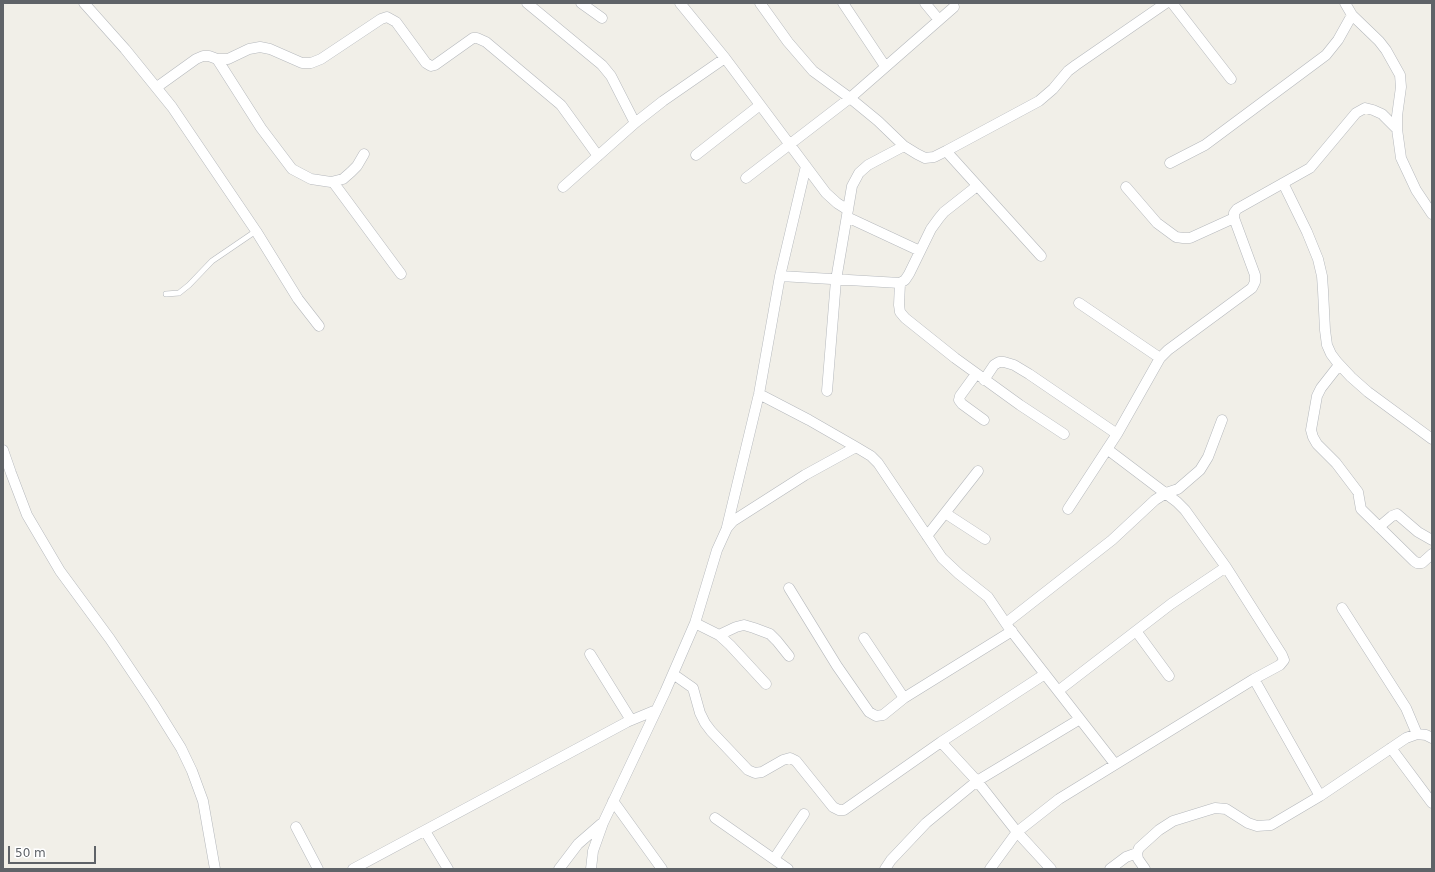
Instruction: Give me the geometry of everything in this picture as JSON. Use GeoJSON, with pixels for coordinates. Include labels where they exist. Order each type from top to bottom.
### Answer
{"type":"FeatureCollection","features":[{"type":"Feature","properties":{"kind":"street"},"geometry":{"type":"LineString","coordinates":[[84,3],[125,48],[172,107],[256,231],[298,299],[319,326]]}},
{"type":"Feature","properties":{"kind":"street"},"geometry":{"type":"LineString","coordinates":[[527,3],[602,65],[611,76],[635,123]]}},
{"type":"Feature","properties":{"kind":"street"},"geometry":{"type":"LineString","coordinates":[[581,3],[602,18]]}},
{"type":"Feature","properties":{"kind":"street"},"geometry":{"type":"LineString","coordinates":[[680,3],[725,58],[831,198],[847,214],[920,251]]}},
{"type":"Feature","properties":{"kind":"street"},"geometry":{"type":"LineString","coordinates":[[760,3],[788,42],[813,71],[878,121],[904,146],[925,158],[934,157],[1039,101],[1061,80],[1068,71],[1160,5]]}},
{"type":"Feature","properties":{"kind":"street"},"geometry":{"type":"LineString","coordinates":[[843,3],[885,66]]}},
{"type":"Feature","properties":{"kind":"street"},"geometry":{"type":"LineString","coordinates":[[925,3],[939,20]]}},
{"type":"Feature","properties":{"kind":"street"},"geometry":{"type":"LineString","coordinates":[[1172,3],[1232,79]]}},
{"type":"Feature","properties":{"kind":"street"},"geometry":{"type":"LineString","coordinates":[[1345,3],[1352,15],[1379,41],[1386,50],[1400,75],[1401,87],[1397,116],[1397,129],[1401,158],[1416,190],[1432,214]]}},
{"type":"Feature","properties":{"kind":"street"},"geometry":{"type":"LineString","coordinates":[[746,178],[850,98],[954,7]]}},
{"type":"Feature","properties":{"kind":"street"},"geometry":{"type":"LineString","coordinates":[[1170,162],[1205,145],[1326,55],[1338,40],[1352,15]]}},
{"type":"Feature","properties":{"kind":"street"},"geometry":{"type":"LineString","coordinates":[[157,87],[196,59],[203,56],[209,56],[217,59],[228,59],[249,49],[260,48],[270,49],[302,63],[312,63],[321,59],[380,19],[387,17],[396,22],[426,63],[431,66],[435,65],[469,40],[477,38],[486,42],[561,105],[598,156]]}},
{"type":"Feature","properties":{"kind":"street"},"geometry":{"type":"LineString","coordinates":[[563,187],[635,123],[663,101],[725,58]]}},
{"type":"Feature","properties":{"kind":"street"},"geometry":{"type":"LineString","coordinates":[[217,59],[261,128],[292,169],[311,179],[333,182],[343,179],[351,172],[357,166],[364,154]]}},
{"type":"Feature","properties":{"kind":"street"},"geometry":{"type":"LineString","coordinates":[[696,154],[760,105]]}},
{"type":"Feature","properties":{"kind":"street"},"geometry":{"type":"LineString","coordinates":[[1068,508],[1117,434],[1160,358],[1168,350],[1252,288],[1255,282],[1255,275],[1234,218],[1234,213],[1237,208],[1310,168],[1356,113],[1365,108],[1382,114],[1397,129]]}},
{"type":"Feature","properties":{"kind":"street"},"geometry":{"type":"LineString","coordinates":[[828,391],[836,280],[852,186],[859,173],[868,165],[904,146]]}},
{"type":"Feature","properties":{"kind":"street"},"geometry":{"type":"LineString","coordinates":[[946,151],[976,186],[1041,256]]}},
{"type":"Feature","properties":{"kind":"street"},"geometry":{"type":"LineString","coordinates":[[591,869],[593,851],[603,823],[673,674],[695,623],[717,550],[727,528],[759,394],[780,276],[806,166]]}},
{"type":"Feature","properties":{"kind":"street"},"geometry":{"type":"LineString","coordinates":[[333,182],[401,274]]}},
{"type":"Feature","properties":{"kind":"street"},"geometry":{"type":"LineString","coordinates":[[1282,183],[1308,232],[1318,259],[1322,276],[1327,345],[1336,362],[1368,392],[1432,439]]}},
{"type":"Feature","properties":{"kind":"street"},"geometry":{"type":"LineString","coordinates":[[780,276],[900,283],[905,280],[909,274],[931,229],[944,212],[976,186]]}},
{"type":"Feature","properties":{"kind":"street"},"geometry":{"type":"LineString","coordinates":[[1126,187],[1157,223],[1176,236],[1190,238],[1234,218]]}},
{"type":"Feature","properties":{"kind":"street"},"geometry":{"type":"LineString","coordinates":[[900,283],[899,305],[900,312],[905,318],[980,377],[1064,434]]}},
{"type":"Feature","properties":{"kind":"street"},"geometry":{"type":"LineString","coordinates":[[1079,303],[1160,358]]}},
{"type":"Feature","properties":{"kind":"street"},"geometry":{"type":"LineString","coordinates":[[984,420],[962,404],[960,396],[994,365],[999,362],[1004,362],[1014,365],[1029,374],[1117,434]]}},
{"type":"Feature","properties":{"kind":"street"},"geometry":{"type":"LineString","coordinates":[[1336,362],[1317,396],[1311,430],[1313,438],[1336,463],[1358,492],[1361,509],[1379,527],[1418,563],[1422,563],[1432,554]]}},
{"type":"Feature","properties":{"kind":"street"},"geometry":{"type":"LineString","coordinates":[[759,394],[810,420],[871,456],[878,463],[942,558],[959,574],[988,597],[1009,627],[1115,764]]}},
{"type":"Feature","properties":{"kind":"street"},"geometry":{"type":"LineString","coordinates":[[788,588],[837,666],[869,712],[876,716],[883,715],[904,698],[1009,627],[1112,540],[1155,500],[1178,489],[1205,463],[1222,420]]}},
{"type":"Feature","properties":{"kind":"street"},"geometry":{"type":"LineString","coordinates":[[727,528],[733,521],[799,478],[856,447]]}},
{"type":"Feature","properties":{"kind":"street"},"geometry":{"type":"LineString","coordinates":[[990,869],[1017,832],[1059,799],[1254,679],[1280,665],[1284,660],[1226,567],[1185,510],[1177,502],[1107,449]]}},
{"type":"Feature","properties":{"kind":"street"},"geometry":{"type":"LineString","coordinates":[[3,450],[27,515],[60,571],[110,639],[181,748],[192,771],[203,801],[215,869]]}},
{"type":"Feature","properties":{"kind":"street"},"geometry":{"type":"LineString","coordinates":[[927,536],[978,471]]}},
{"type":"Feature","properties":{"kind":"street"},"geometry":{"type":"LineString","coordinates":[[944,514],[985,539]]}},
{"type":"Feature","properties":{"kind":"street"},"geometry":{"type":"LineString","coordinates":[[1379,527],[1392,516],[1397,514],[1418,532],[1432,540]]}},
{"type":"Feature","properties":{"kind":"street"},"geometry":{"type":"LineString","coordinates":[[1058,691],[1170,604],[1226,567]]}},
{"type":"Feature","properties":{"kind":"street"},"geometry":{"type":"LineString","coordinates":[[1342,608],[1406,708],[1417,734]]}},
{"type":"Feature","properties":{"kind":"street"},"geometry":{"type":"LineString","coordinates":[[695,623],[719,635],[766,684]]}},
{"type":"Feature","properties":{"kind":"street"},"geometry":{"type":"LineString","coordinates":[[719,635],[744,625],[770,634],[778,641],[790,656]]}},
{"type":"Feature","properties":{"kind":"street"},"geometry":{"type":"LineString","coordinates":[[1136,631],[1169,676]]}},
{"type":"Feature","properties":{"kind":"street"},"geometry":{"type":"LineString","coordinates":[[864,638],[904,698]]}},
{"type":"Feature","properties":{"kind":"street"},"geometry":{"type":"LineString","coordinates":[[590,654],[631,720]]}},
{"type":"Feature","properties":{"kind":"street"},"geometry":{"type":"LineString","coordinates":[[673,674],[693,688],[700,713],[705,723],[748,770],[755,773],[762,772],[783,760],[790,758],[796,761],[833,807],[839,810],[844,810],[941,742],[1045,674]]}},
{"type":"Feature","properties":{"kind":"street"},"geometry":{"type":"LineString","coordinates":[[1254,679],[1320,796]]}},
{"type":"Feature","properties":{"kind":"street"},"geometry":{"type":"LineString","coordinates":[[353,869],[631,720],[656,710]]}},
{"type":"Feature","properties":{"kind":"street"},"geometry":{"type":"LineString","coordinates":[[885,869],[891,860],[926,823],[977,781],[1080,719]]}},
{"type":"Feature","properties":{"kind":"street"},"geometry":{"type":"LineString","coordinates":[[1145,869],[1138,860],[1137,853],[1139,848],[1159,830],[1173,821],[1206,810],[1226,809],[1248,823],[1257,826],[1271,825],[1320,796],[1406,738],[1417,734],[1426,735],[1432,738]]}},
{"type":"Feature","properties":{"kind":"street"},"geometry":{"type":"LineString","coordinates":[[941,742],[977,781],[1017,832],[1051,869]]}},
{"type":"Feature","properties":{"kind":"street"},"geometry":{"type":"LineString","coordinates":[[1391,748],[1432,803]]}},
{"type":"Feature","properties":{"kind":"street"},"geometry":{"type":"LineString","coordinates":[[613,801],[662,869]]}},
{"type":"Feature","properties":{"kind":"street"},"geometry":{"type":"LineString","coordinates":[[774,859],[804,814]]}},
{"type":"Feature","properties":{"kind":"street"},"geometry":{"type":"LineString","coordinates":[[715,818],[788,869]]}},
{"type":"Feature","properties":{"kind":"street"},"geometry":{"type":"LineString","coordinates":[[559,869],[578,844],[603,823]]}},
{"type":"Feature","properties":{"kind":"street"},"geometry":{"type":"LineString","coordinates":[[296,828],[318,869]]}},
{"type":"Feature","properties":{"kind":"street"},"geometry":{"type":"LineString","coordinates":[[425,830],[448,869]]}},
{"type":"Feature","properties":{"kind":"street"},"geometry":{"type":"LineString","coordinates":[[1110,869],[1126,857],[1137,853]]}},
{"type":"Feature","properties":{"kind":"lane"},"geometry":{"type":"LineString","coordinates":[[166,294],[179,293],[189,285],[212,261],[256,231]]}}]}
